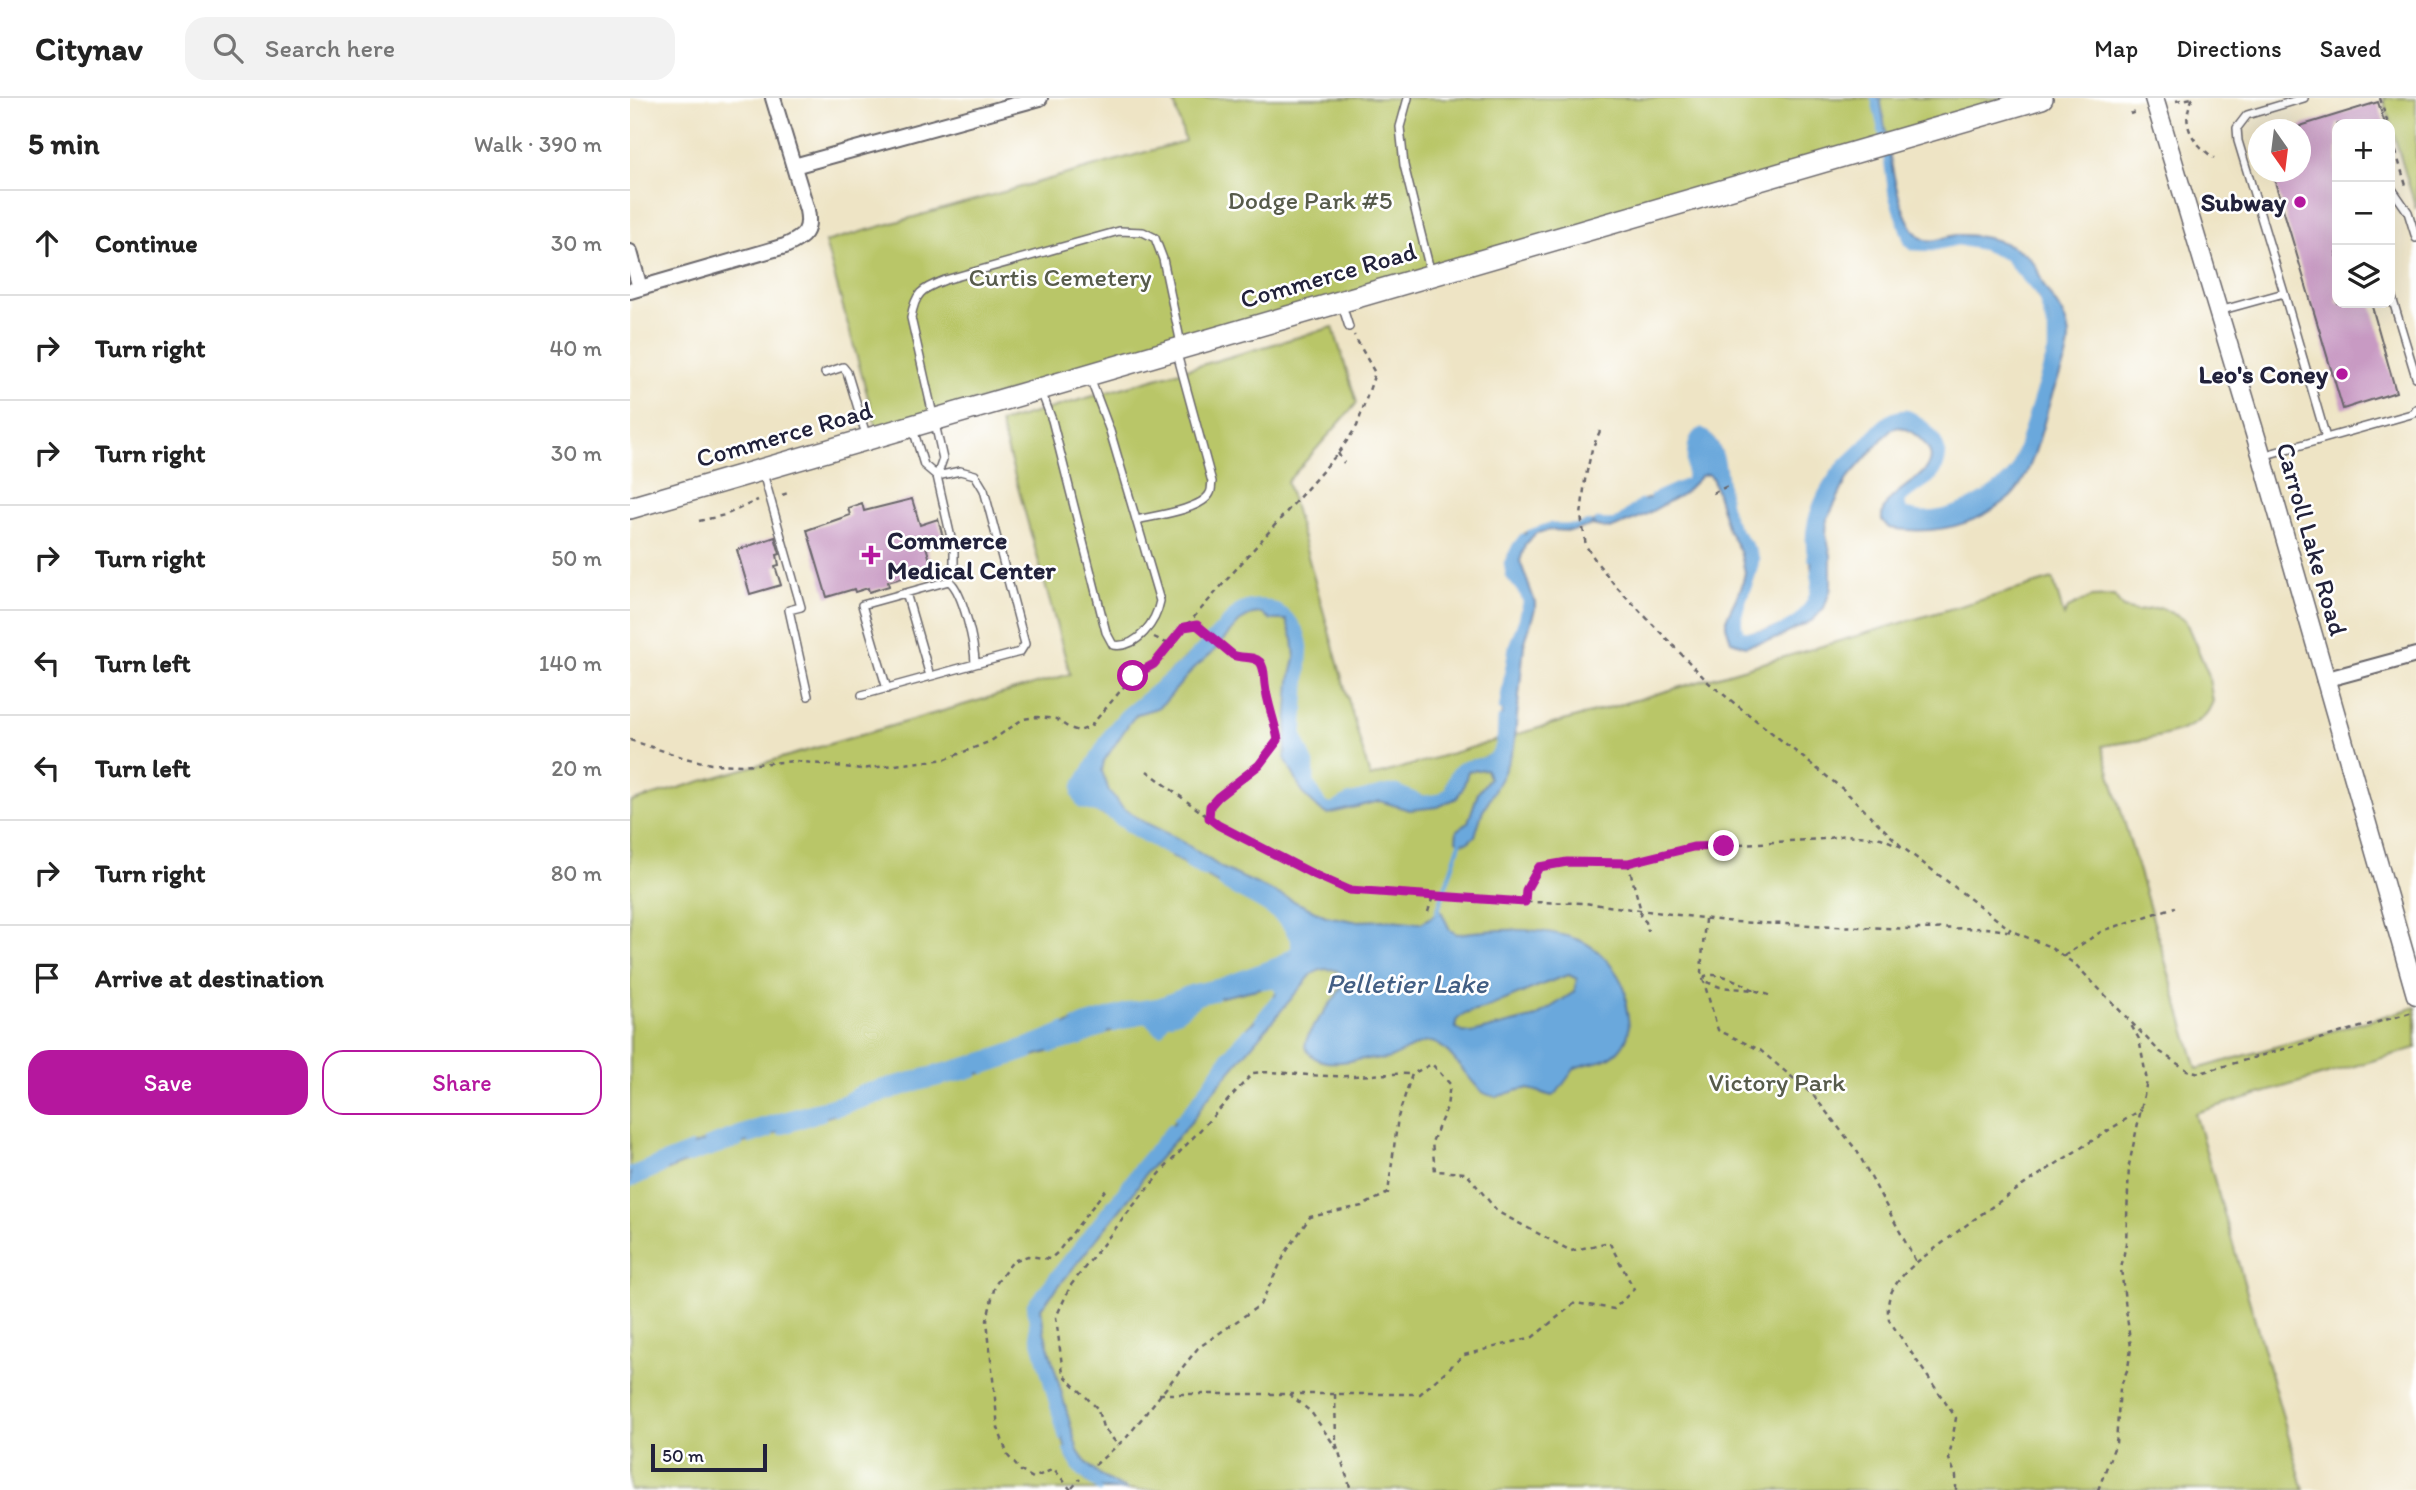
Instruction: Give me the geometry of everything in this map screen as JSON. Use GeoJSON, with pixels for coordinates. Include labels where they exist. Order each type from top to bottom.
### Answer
{"type":"FeatureCollection","features":[{"type":"Feature","properties":{"kind":"main road","name":"Commerce Road"},"geometry":{"type":"LineString","coordinates":[[630,508],[2042,98]]}},
{"type":"Feature","properties":{"kind":"street"},"geometry":{"type":"LineString","coordinates":[[630,252],[635,290],[785,246],[797,241],[805,233],[809,223],[773,98]]}},
{"type":"Feature","properties":{"kind":"street"},"geometry":{"type":"LineString","coordinates":[[794,166],[1040,98]]}},
{"type":"Feature","properties":{"kind":"street","name":"Carroll Lake Road"},"geometry":{"type":"LineString","coordinates":[[2154,98],[2262,457],[2416,995]]}},
{"type":"Feature","properties":{"kind":"street"},"geometry":{"type":"LineString","coordinates":[[2324,680],[2416,655]]}},
{"type":"Feature","properties":{"kind":"lane"},"geometry":{"type":"LineString","coordinates":[[1408,98],[1400,127],[1404,165],[1432,274]]}},
{"type":"Feature","properties":{"kind":"lane"},"geometry":{"type":"LineString","coordinates":[[2304,98],[2247,115],[2237,128],[2238,141],[2326,438]]}},
{"type":"Feature","properties":{"kind":"lane"},"geometry":{"type":"LineString","coordinates":[[2395,194],[2408,212],[2416,238]]}},
{"type":"Feature","properties":{"kind":"lane"},"geometry":{"type":"LineString","coordinates":[[949,581],[955,559],[937,476],[943,459],[911,318],[914,303],[923,288],[945,280],[1119,231],[1143,232],[1155,238],[1163,259],[1179,349],[1212,482],[1210,493],[1202,501],[1189,507],[1136,520]]}},
{"type":"Feature","properties":{"kind":"lane"},"geometry":{"type":"LineString","coordinates":[[2218,312],[2284,293]]}},
{"type":"Feature","properties":{"kind":"lane"},"geometry":{"type":"LineString","coordinates":[[1341,301],[1349,327]]}},
{"type":"Feature","properties":{"kind":"lane"},"geometry":{"type":"LineString","coordinates":[[2395,305],[2414,360],[2416,377]]}},
{"type":"Feature","properties":{"kind":"lane"},"geometry":{"type":"LineString","coordinates":[[825,373],[843,368],[847,372],[867,439]]}},
{"type":"Feature","properties":{"kind":"lane"},"geometry":{"type":"LineString","coordinates":[[1040,388],[1052,420],[1107,632],[1113,645],[1123,646],[1146,630],[1158,614],[1160,601],[1110,431],[1089,374]]}},
{"type":"Feature","properties":{"kind":"lane"},"geometry":{"type":"LineString","coordinates":[[2262,457],[2415,413],[2416,409]]}},
{"type":"Feature","properties":{"kind":"lane"},"geometry":{"type":"LineString","coordinates":[[912,426],[924,465],[937,476]]}},
{"type":"Feature","properties":{"kind":"lane"},"geometry":{"type":"LineString","coordinates":[[762,469],[801,607],[789,610],[808,696]]}},
{"type":"Feature","properties":{"kind":"lane"},"geometry":{"type":"LineString","coordinates":[[862,695],[1020,652],[1025,644],[980,482],[969,472],[960,471],[937,476]]}},
{"type":"Feature","properties":{"kind":"lane"},"geometry":{"type":"LineString","coordinates":[[887,689],[862,605],[949,581]]}},
{"type":"Feature","properties":{"kind":"lane"},"geometry":{"type":"LineString","coordinates":[[949,581],[958,591],[974,649],[975,664]]}},
{"type":"Feature","properties":{"kind":"lane"},"geometry":{"type":"LineString","coordinates":[[906,593],[930,677]]}},
{"type":"Feature","properties":{"kind":"path"},"geometry":{"type":"LineString","coordinates":[[2175,101],[2193,98]]}},
{"type":"Feature","properties":{"kind":"path"},"geometry":{"type":"LineString","coordinates":[[2193,98],[2186,111],[2193,137],[2199,147],[2214,158]]}},
{"type":"Feature","properties":{"kind":"path"},"geometry":{"type":"LineString","coordinates":[[2380,98],[2386,119]]}},
{"type":"Feature","properties":{"kind":"path"},"geometry":{"type":"LineString","coordinates":[[2130,114],[2136,112]]}},
{"type":"Feature","properties":{"kind":"path"},"geometry":{"type":"LineString","coordinates":[[2395,149],[2408,193],[2400,201]]}},
{"type":"Feature","properties":{"kind":"path"},"geometry":{"type":"LineString","coordinates":[[630,740],[711,764],[796,761],[861,769],[946,759],[990,741],[1023,719],[1056,719],[1079,731],[1090,727],[1133,676],[1154,664],[1171,646],[1184,627],[1338,453],[1357,426],[1375,373],[1349,327]]}},
{"type":"Feature","properties":{"kind":"path"},"geometry":{"type":"LineString","coordinates":[[1600,431],[1587,469],[1581,516],[1583,537],[1598,564],[1615,585],[1709,683],[1844,790],[1902,847],[2014,932]]}},
{"type":"Feature","properties":{"kind":"path"},"geometry":{"type":"LineString","coordinates":[[1338,453],[1344,463]]}},
{"type":"Feature","properties":{"kind":"path"},"geometry":{"type":"LineString","coordinates":[[1713,493],[1730,485]]}},
{"type":"Feature","properties":{"kind":"path"},"geometry":{"type":"LineString","coordinates":[[699,521],[791,492]]}},
{"type":"Feature","properties":{"kind":"path"},"geometry":{"type":"LineString","coordinates":[[1184,627],[1197,625],[1238,658],[1246,657],[1260,662],[1278,740],[1259,765],[1210,806],[1209,818]]}},
{"type":"Feature","properties":{"kind":"path"},"geometry":{"type":"LineString","coordinates":[[1146,630],[1171,646]]}},
{"type":"Feature","properties":{"kind":"path"},"geometry":{"type":"LineString","coordinates":[[1147,771],[1218,825],[1337,885],[1363,891],[1525,902],[1584,903],[1705,919],[1912,929],[1986,928],[2014,932],[2048,946],[2075,964],[2159,1051],[2187,1070],[2200,1073],[2416,1011]]}},
{"type":"Feature","properties":{"kind":"path"},"geometry":{"type":"LineString","coordinates":[[1525,902],[1526,890],[1539,867],[1567,862],[1628,863],[1693,847],[1823,839],[1845,835],[1881,838],[1902,847]]}},
{"type":"Feature","properties":{"kind":"path"},"geometry":{"type":"LineString","coordinates":[[1628,863],[1640,916],[1646,922],[1648,931]]}},
{"type":"Feature","properties":{"kind":"path"},"geometry":{"type":"LineString","coordinates":[[1428,912],[1433,897]]}},
{"type":"Feature","properties":{"kind":"path"},"geometry":{"type":"LineString","coordinates":[[2064,957],[2102,931],[2175,907]]}},
{"type":"Feature","properties":{"kind":"path"},"geometry":{"type":"LineString","coordinates":[[1705,919],[1701,972],[1718,1030],[1760,1050],[1813,1095],[1857,1151],[1916,1264]]}},
{"type":"Feature","properties":{"kind":"path"},"geometry":{"type":"LineString","coordinates":[[1704,981],[1705,976],[1710,974],[1723,976],[1769,995]]}},
{"type":"Feature","properties":{"kind":"path"},"geometry":{"type":"LineString","coordinates":[[1704,981],[1720,987],[1754,990]]}},
{"type":"Feature","properties":{"kind":"path"},"geometry":{"type":"LineString","coordinates":[[2098,1490],[2116,1443],[2120,1388],[2128,1368],[2131,1348],[2120,1269],[2126,1243],[2129,1165],[2147,1080],[2139,1038],[2129,1021]]}},
{"type":"Feature","properties":{"kind":"path"},"geometry":{"type":"LineString","coordinates":[[1118,1445],[1103,1427],[1097,1408],[1063,1374],[1056,1317],[1071,1286],[1091,1258],[1163,1170],[1253,1073],[1273,1070],[1297,1075],[1345,1077],[1382,1073],[1412,1074],[1432,1064],[1450,1084],[1447,1107],[1432,1142],[1435,1171],[1466,1173],[1498,1212],[1571,1251],[1609,1242],[1634,1289],[1614,1309],[1575,1303],[1533,1337],[1464,1355],[1420,1394],[1159,1394]]}},
{"type":"Feature","properties":{"kind":"path"},"geometry":{"type":"LineString","coordinates":[[1095,1465],[1127,1437],[1198,1348],[1260,1305],[1286,1252],[1310,1217],[1362,1206],[1388,1193],[1398,1117],[1412,1074]]}},
{"type":"Feature","properties":{"kind":"path"},"geometry":{"type":"LineString","coordinates":[[1956,1490],[1956,1476],[1949,1459],[1956,1418],[1889,1320],[1886,1306],[1890,1295],[1900,1279],[1916,1264],[2002,1199],[2142,1109]]}},
{"type":"Feature","properties":{"kind":"path"},"geometry":{"type":"LineString","coordinates":[[1080,1479],[1072,1489],[1054,1469],[1033,1478],[1021,1471],[1008,1456],[998,1428],[987,1320],[995,1285],[1013,1261],[1028,1256],[1050,1259],[1106,1189]]}},
{"type":"Feature","properties":{"kind":"path"},"geometry":{"type":"LineString","coordinates":[[1288,1393],[1311,1412],[1339,1452]]}},
{"type":"Feature","properties":{"kind":"path"},"geometry":{"type":"LineString","coordinates":[[1335,1393],[1336,1443],[1351,1490]]}},
{"type":"Feature","properties":{"kind":"green space"},"geometry":{"type":"Polygon","coordinates":[[[1173,98],[2033,98],[877,430],[825,242],[1185,141],[1173,98]]]}},
{"type":"Feature","properties":{"kind":"green space"},"geometry":{"type":"Polygon","coordinates":[[[2383,98],[2416,98],[2416,209],[2395,138],[2395,119],[2389,119],[2383,98]]]}},
{"type":"Feature","properties":{"kind":"green space","name":"Victory Park"},"geometry":{"type":"Polygon","coordinates":[[[1333,327],[1357,403],[1287,482],[1370,777],[2053,579],[2064,616],[2068,608],[2091,597],[2114,596],[2123,608],[2137,611],[2162,608],[2185,620],[2208,673],[2213,701],[2208,711],[2195,723],[2170,734],[2102,746],[2197,1069],[2416,1007],[2416,1048],[2195,1113],[2304,1490],[630,1490],[630,802],[1070,674],[1000,423],[1333,327]]]}},
{"type":"Feature","properties":{"kind":"water","name":"Pelletier Lake"},"geometry":{"type":"Polygon","coordinates":[[[1873,98],[1880,98],[1897,190],[1910,224],[1918,235],[1932,241],[1957,235],[1978,236],[2000,241],[2020,251],[2035,265],[2044,286],[2066,321],[2069,343],[2064,364],[2031,464],[2017,490],[2008,499],[1981,516],[1952,527],[1921,530],[1889,528],[1882,520],[1885,507],[1893,496],[1927,468],[1931,457],[1926,445],[1910,431],[1900,427],[1890,430],[1847,479],[1827,520],[1831,588],[1824,608],[1813,620],[1778,638],[1745,646],[1731,641],[1726,619],[1742,586],[1745,572],[1740,551],[1728,530],[1712,477],[1708,474],[1701,476],[1684,493],[1643,516],[1610,529],[1592,525],[1573,531],[1551,530],[1536,533],[1525,545],[1520,561],[1535,609],[1524,645],[1514,747],[1482,813],[1475,836],[1468,842],[1460,843],[1456,840],[1457,830],[1468,822],[1478,793],[1489,778],[1486,769],[1468,771],[1457,798],[1438,807],[1409,810],[1380,801],[1328,814],[1304,795],[1285,758],[1290,680],[1295,658],[1293,640],[1286,620],[1271,620],[1261,613],[1253,614],[1239,622],[1166,701],[1157,708],[1137,714],[1104,761],[1102,771],[1109,791],[1122,807],[1142,821],[1177,838],[1222,868],[1326,916],[1354,921],[1391,920],[1421,923],[1441,911],[1450,930],[1457,934],[1503,930],[1550,932],[1586,943],[1606,960],[1622,982],[1629,1024],[1626,1039],[1614,1055],[1575,1068],[1556,1094],[1552,1096],[1526,1089],[1495,1096],[1484,1093],[1444,1049],[1430,1042],[1384,1059],[1332,1062],[1316,1059],[1305,1047],[1307,1039],[1339,990],[1342,976],[1338,971],[1328,969],[1312,974],[1205,1101],[1193,1120],[1146,1173],[1132,1195],[1041,1308],[1044,1331],[1078,1451],[1100,1475],[1128,1490],[1093,1486],[1069,1460],[1032,1334],[1029,1304],[1123,1187],[1136,1166],[1183,1112],[1236,1039],[1268,1007],[1278,990],[1275,985],[1200,1002],[1180,1018],[1167,1022],[1161,1033],[1146,1020],[1082,1043],[966,1078],[917,1089],[702,1156],[630,1186],[630,1169],[753,1123],[843,1097],[860,1087],[990,1052],[1101,1012],[1158,1000],[1190,987],[1218,981],[1290,953],[1294,944],[1283,925],[1272,915],[1135,835],[1112,818],[1080,806],[1074,795],[1075,786],[1109,728],[1123,712],[1209,638],[1236,608],[1259,602],[1281,608],[1298,624],[1303,635],[1306,647],[1300,736],[1312,763],[1312,782],[1322,802],[1332,806],[1364,792],[1391,787],[1432,797],[1445,792],[1453,771],[1458,766],[1487,757],[1497,748],[1511,645],[1525,602],[1510,580],[1506,567],[1507,558],[1515,545],[1525,533],[1549,525],[1574,527],[1598,521],[1615,522],[1639,502],[1686,482],[1689,477],[1691,439],[1699,430],[1710,436],[1722,455],[1732,517],[1757,558],[1739,621],[1739,630],[1745,633],[1782,626],[1804,610],[1813,593],[1807,538],[1818,498],[1838,468],[1892,415],[1908,413],[1916,416],[1937,437],[1944,454],[1935,478],[1904,500],[1905,510],[1933,513],[1949,510],[1994,488],[2014,468],[2050,351],[2048,318],[2040,300],[2027,282],[2011,263],[2000,255],[1959,243],[1911,248],[1907,244],[1891,197],[1873,98]],[[1569,975],[1466,1014],[1456,1021],[1456,1028],[1471,1033],[1536,1017],[1574,992],[1577,979],[1569,975]]]}},
{"type":"Feature","properties":{"kind":"building"},"geometry":{"type":"Polygon","coordinates":[[[2378,102],[2383,119],[2332,119],[2332,308],[2372,308],[2396,392],[2343,409],[2275,182],[2311,182],[2311,123],[2378,102]]]}},
{"type":"Feature","properties":{"kind":"building","name":"Commerce Medical Center"},"geometry":{"type":"Polygon","coordinates":[[[912,499],[920,525],[938,519],[943,537],[925,543],[932,567],[905,575],[888,582],[889,586],[869,592],[868,588],[855,592],[854,589],[827,597],[807,530],[850,515],[848,508],[862,503],[864,511],[912,499]]]}},
{"type":"Feature","properties":{"kind":"building"},"geometry":{"type":"Polygon","coordinates":[[[775,537],[780,554],[777,555],[779,565],[775,566],[781,585],[750,594],[737,550],[775,537]]]}},
{"type":"Feature","properties":{"kind":"waterway"},"geometry":{"type":"LineString","coordinates":[[1873,98],[1882,138]]}},
{"type":"Feature","properties":{"kind":"waterway"},"geometry":{"type":"LineString","coordinates":[[1810,559],[1809,525],[1821,492],[1840,465],[1876,427],[1893,415],[1906,412],[1918,418],[1936,435],[1944,454],[1935,477],[1904,500],[1905,510],[1918,513],[1949,510],[1994,488],[2014,468],[2050,351],[2050,332],[2040,297],[2006,258],[1983,248],[1957,243],[1932,249],[1911,248],[1907,244],[1891,197],[1885,153]]}},
{"type":"Feature","properties":{"kind":"waterway"},"geometry":{"type":"LineString","coordinates":[[1652,496],[1688,480],[1690,444],[1696,433],[1702,430],[1718,448],[1731,516],[1757,558],[1740,616],[1742,633],[1770,631],[1794,619],[1810,599],[1813,571]]}},
{"type":"Feature","properties":{"kind":"waterway"},"geometry":{"type":"LineString","coordinates":[[1597,521],[1615,522],[1641,501]]}},
{"type":"Feature","properties":{"kind":"waterway"},"geometry":{"type":"LineString","coordinates":[[1529,532],[1549,525],[1574,527],[1589,523]]}},
{"type":"Feature","properties":{"kind":"waterway"},"geometry":{"type":"LineString","coordinates":[[1501,709],[1511,645],[1525,602],[1508,576],[1506,563],[1522,536]]}},
{"type":"Feature","properties":{"kind":"waterway"},"geometry":{"type":"LineString","coordinates":[[1171,854],[1135,835],[1104,813],[1080,806],[1074,795],[1075,786],[1109,728],[1123,712],[1185,661],[1236,608],[1247,603],[1259,601],[1281,608],[1298,624],[1303,635],[1306,647],[1300,736],[1312,763],[1312,782],[1325,805],[1332,806],[1347,797],[1388,787],[1397,787],[1423,798],[1439,796],[1447,790],[1456,768],[1462,764],[1483,760],[1495,751],[1499,740],[1500,718]]}},
{"type":"Feature","properties":{"kind":"waterway"},"geometry":{"type":"LineString","coordinates":[[1437,913],[1460,843]]}},
{"type":"Feature","properties":{"kind":"waterway"},"geometry":{"type":"LineString","coordinates":[[1187,865],[1204,875]]}},
{"type":"Feature","properties":{"kind":"waterway"},"geometry":{"type":"LineString","coordinates":[[1074,1021],[1131,1004],[1158,1000],[1190,987],[1218,981],[1278,959],[1294,948],[1291,936],[1275,918],[1220,885]]}},
{"type":"Feature","properties":{"kind":"waterway"},"geometry":{"type":"LineString","coordinates":[[1263,987],[1275,985],[1277,991]]}},
{"type":"Feature","properties":{"kind":"waterway"},"geometry":{"type":"LineString","coordinates":[[1114,1030],[1146,1020],[1161,1033],[1167,1022],[1180,1018],[1200,1002],[1217,998]]}},
{"type":"Feature","properties":{"kind":"waterway"},"geometry":{"type":"LineString","coordinates":[[1257,1019],[1273,998]]}},
{"type":"Feature","properties":{"kind":"waterway"},"geometry":{"type":"LineString","coordinates":[[706,1140],[753,1123],[843,1097],[860,1087],[988,1053],[1063,1025]]}},
{"type":"Feature","properties":{"kind":"waterway"},"geometry":{"type":"LineString","coordinates":[[1176,1119],[1246,1030]]}},
{"type":"Feature","properties":{"kind":"waterway"},"geometry":{"type":"LineString","coordinates":[[1051,1051],[1082,1043],[1105,1032]]}},
{"type":"Feature","properties":{"kind":"waterway"},"geometry":{"type":"LineString","coordinates":[[984,1072],[1032,1056]]}},
{"type":"Feature","properties":{"kind":"waterway"},"geometry":{"type":"LineString","coordinates":[[836,1114],[917,1089],[976,1075]]}},
{"type":"Feature","properties":{"kind":"waterway"},"geometry":{"type":"LineString","coordinates":[[780,1133],[824,1118]]}},
{"type":"Feature","properties":{"kind":"waterway"},"geometry":{"type":"LineString","coordinates":[[1061,1438],[1032,1334],[1029,1304],[1170,1126]]}},
{"type":"Feature","properties":{"kind":"waterway"},"geometry":{"type":"LineString","coordinates":[[750,1142],[771,1135]]}},
{"type":"Feature","properties":{"kind":"waterway"},"geometry":{"type":"LineString","coordinates":[[686,1162],[741,1144]]}},
{"type":"Feature","properties":{"kind":"waterway"},"geometry":{"type":"LineString","coordinates":[[630,1169],[691,1145]]}},
{"type":"Feature","properties":{"kind":"waterway"},"geometry":{"type":"LineString","coordinates":[[630,1186],[665,1170]]}},
{"type":"Feature","properties":{"kind":"waterway"},"geometry":{"type":"LineString","coordinates":[[1065,1450],[1076,1470],[1100,1490]]}},
{"type":"Feature","properties":{"kind":"place","name":"Subway"},"geometry":{"type":"Point","coordinates":[2300,202]}},
{"type":"Feature","properties":{"kind":"place","name":"Leo's Coney"},"geometry":{"type":"Point","coordinates":[2342,374]}},
{"type":"Feature","properties":{"kind":"place","name":"Commerce Medical Center"},"geometry":{"type":"Point","coordinates":[871,555]}},
{"type":"Feature","properties":{"kind":"route"},"geometry":{"type":"LineString","coordinates":[[1133,676],[1154,664],[1184,627],[1191,625],[1197,625],[1206,631],[1224,649],[1238,658],[1246,657],[1260,662],[1277,745],[1259,765],[1218,797],[1210,806],[1209,818],[1313,874],[1349,890],[1525,902],[1526,890],[1539,867],[1567,862],[1628,863],[1693,847],[1724,846]]}},
{"type":"Feature","properties":{"kind":"park label","name":"Dodge Park #5"},"geometry":{"type":"Point","coordinates":[1310,200]}},
{"type":"Feature","properties":{"kind":"park label","name":"Curtis Cemetery"},"geometry":{"type":"Point","coordinates":[1060,277]}}]}
